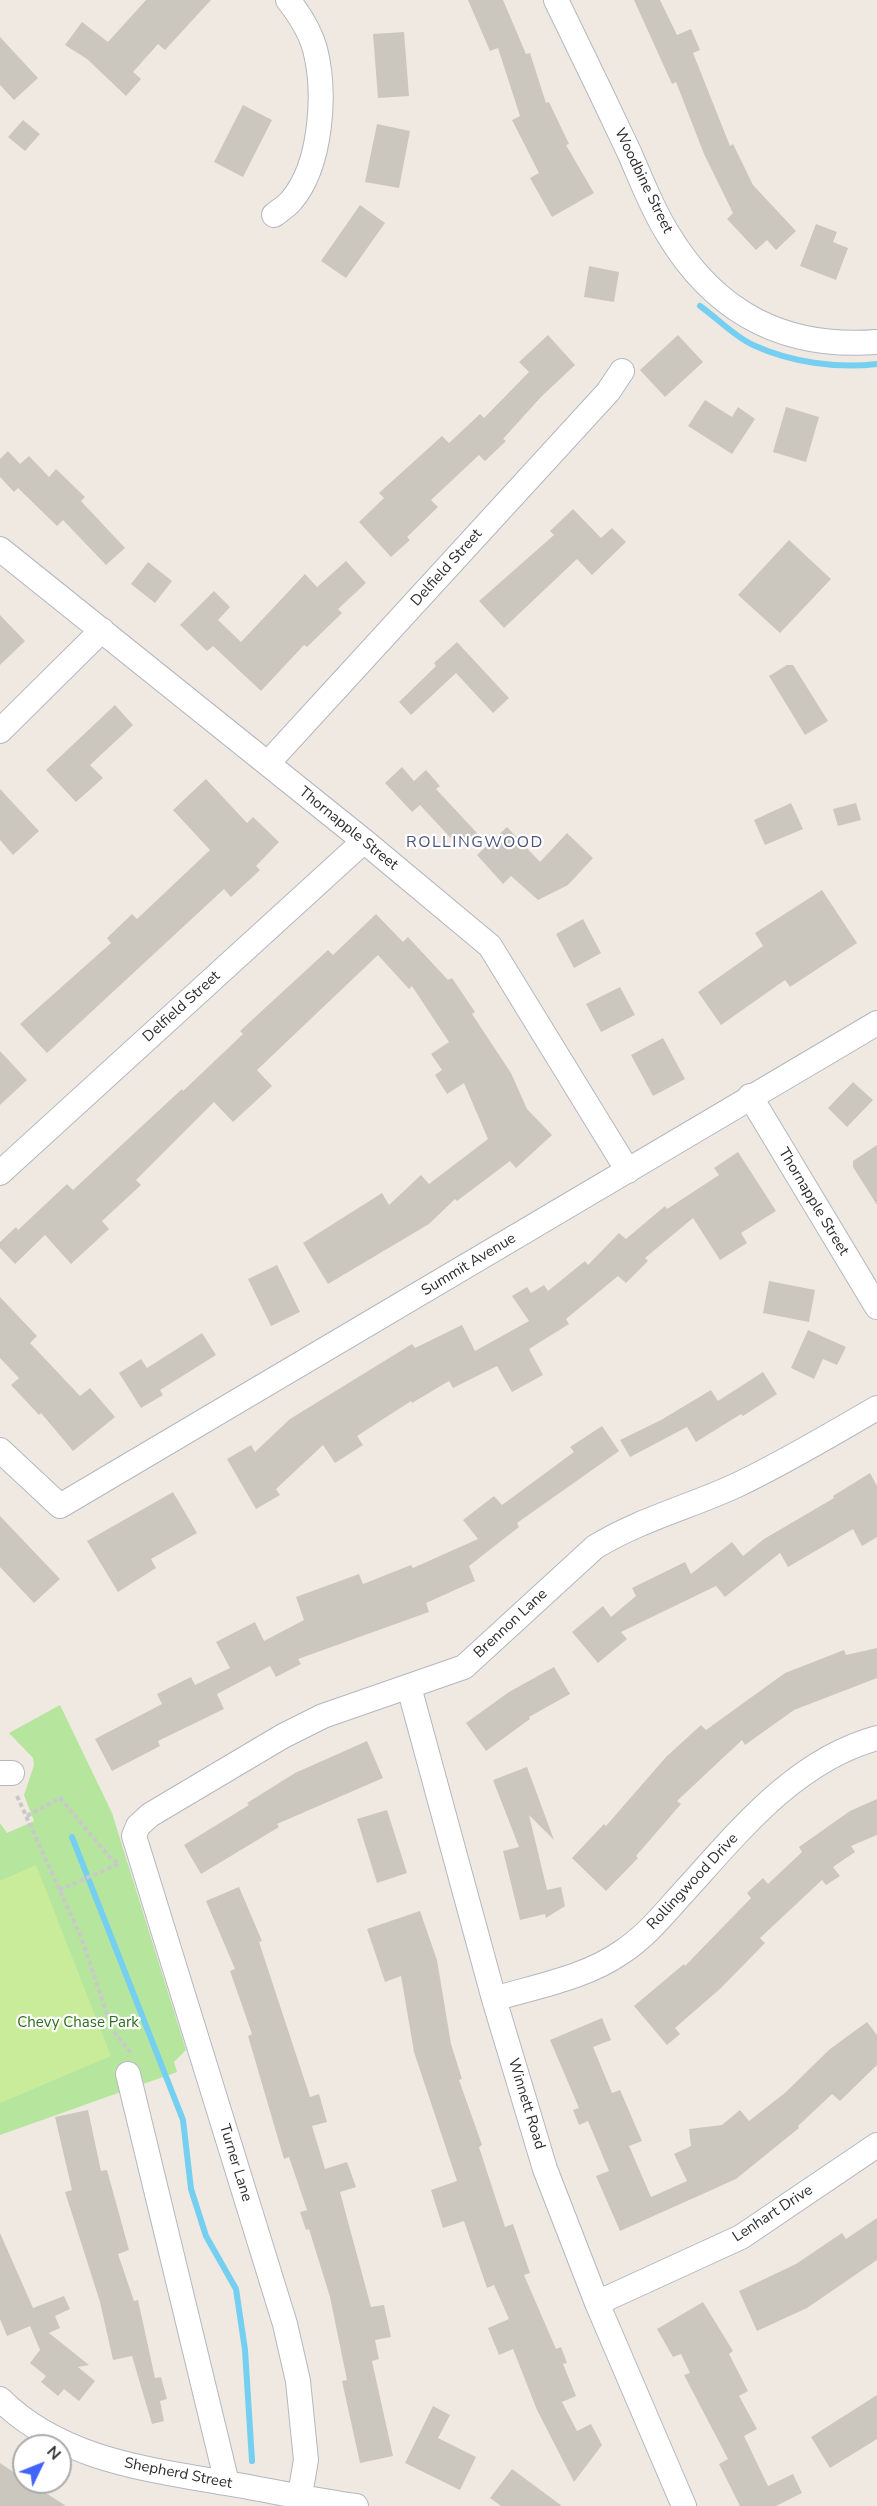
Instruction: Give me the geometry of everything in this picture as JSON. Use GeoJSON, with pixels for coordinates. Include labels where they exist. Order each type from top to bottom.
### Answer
{"type":"FeatureCollection","features":[{"type":"Feature","properties":{"kind":"street"},"geometry":{"type":"LineString","coordinates":[[273,215],[292,200],[307,175],[319,132],[320,83],[314,48],[300,16],[288,0]]}},
{"type":"Feature","properties":{"kind":"street","name":"Woodbine Street"},"geometry":{"type":"LineString","coordinates":[[556,0],[668,234],[697,275],[730,307],[758,323],[800,339],[845,344],[877,342]]}},
{"type":"Feature","properties":{"kind":"street","name":"Delfield Street"},"geometry":{"type":"LineString","coordinates":[[268,763],[608,392],[622,371]]}},
{"type":"Feature","properties":{"kind":"street","name":"Thornapple Street"},"geometry":{"type":"LineString","coordinates":[[0,549],[268,763],[490,946],[628,1171]]}},
{"type":"Feature","properties":{"kind":"street"},"geometry":{"type":"LineString","coordinates":[[0,731],[102,630]]}},
{"type":"Feature","properties":{"kind":"street","name":"Delfield Street"},"geometry":{"type":"LineString","coordinates":[[0,1173],[364,841]]}},
{"type":"Feature","properties":{"kind":"street","name":"Summit Avenue"},"geometry":{"type":"LineString","coordinates":[[0,1450],[60,1506],[877,1023]]}},
{"type":"Feature","properties":{"kind":"street","name":"Thornapple Street"},"geometry":{"type":"LineString","coordinates":[[750,1096],[877,1307]]}},
{"type":"Feature","properties":{"kind":"street","name":"Brennon Lane"},"geometry":{"type":"LineString","coordinates":[[138,1826],[150,1815],[284,1736],[323,1716],[464,1667],[483,1653],[574,1564],[616,1534],[733,1486],[782,1462],[877,1408]]}},
{"type":"Feature","properties":{"kind":"street","name":"Winnett Road"},"geometry":{"type":"LineString","coordinates":[[409,1687],[545,2169],[597,2303],[684,2506]]}},
{"type":"Feature","properties":{"kind":"street","name":"Rollingwood Drive"},"geometry":{"type":"LineString","coordinates":[[495,1998],[586,1972],[622,1953],[648,1931],[765,1803],[831,1758],[877,1738]]}},
{"type":"Feature","properties":{"kind":"street","name":"Turner Lane"},"geometry":{"type":"LineString","coordinates":[[138,1826],[134,1836],[131,1859],[285,2324],[302,2413],[306,2460],[299,2502]]}},
{"type":"Feature","properties":{"kind":"street"},"geometry":{"type":"LineString","coordinates":[[131,2065],[226,2483]]}},
{"type":"Feature","properties":{"kind":"street","name":"Lenhart Drive"},"geometry":{"type":"LineString","coordinates":[[597,2303],[741,2237],[877,2145]]}},
{"type":"Feature","properties":{"kind":"street","name":"Shepherd Street"},"geometry":{"type":"LineString","coordinates":[[0,2399],[34,2427],[85,2452],[137,2469],[226,2483],[299,2502],[356,2506]]}},
{"type":"Feature","properties":{"kind":"path"},"geometry":{"type":"LineString","coordinates":[[10,1781],[81,1937],[112,2029],[131,2065]]}},
{"type":"Feature","properties":{"kind":"path"},"geometry":{"type":"LineString","coordinates":[[27,1816],[60,1798],[112,1860],[131,1859]]}},
{"type":"Feature","properties":{"kind":"path"},"geometry":{"type":"LineString","coordinates":[[59,1890],[131,1859]]}},
{"type":"Feature","properties":{"kind":"green space","name":"Chevy Chase Park"},"geometry":{"type":"Polygon","coordinates":[[[60,1705],[112,1813],[186,2050],[174,2062],[177,2072],[0,2135],[0,1823],[7,1833],[34,1821],[24,1795],[34,1765],[33,1758],[9,1733],[60,1705]]]}},
{"type":"Feature","properties":{"kind":"green space"},"geometry":{"type":"Polygon","coordinates":[[[36,1865],[111,2056],[0,2103],[0,1881],[36,1865]]]}},
{"type":"Feature","properties":{"kind":"building"},"geometry":{"type":"Polygon","coordinates":[[[146,0],[211,0],[165,50],[158,44],[133,72],[141,79],[126,96],[87,59],[65,45],[82,22],[108,42],[146,0]]]}},
{"type":"Feature","properties":{"kind":"building"},"geometry":{"type":"Polygon","coordinates":[[[468,0],[503,0],[526,54],[530,53],[546,103],[549,102],[569,144],[566,145],[594,193],[552,217],[530,178],[539,173],[512,120],[520,116],[498,48],[490,51],[468,0]]]}},
{"type":"Feature","properties":{"kind":"building"},"geometry":{"type":"Polygon","coordinates":[[[634,0],[660,0],[677,35],[691,29],[700,50],[693,53],[730,146],[733,144],[753,185],[796,231],[776,250],[767,240],[756,250],[727,219],[733,213],[704,154],[676,82],[672,84],[634,0]]]}},
{"type":"Feature","properties":{"kind":"building"},"geometry":{"type":"Polygon","coordinates":[[[404,32],[409,96],[378,98],[373,34],[404,32]]]}},
{"type":"Feature","properties":{"kind":"building"},"geometry":{"type":"Polygon","coordinates":[[[0,37],[38,78],[14,100],[0,85],[0,37]]]}},
{"type":"Feature","properties":{"kind":"building"},"geometry":{"type":"Polygon","coordinates":[[[243,105],[272,120],[243,177],[214,162],[243,105]]]}},
{"type":"Feature","properties":{"kind":"building"},"geometry":{"type":"Polygon","coordinates":[[[23,120],[40,134],[25,151],[8,137],[23,120]]]}},
{"type":"Feature","properties":{"kind":"building"},"geometry":{"type":"Polygon","coordinates":[[[377,124],[410,131],[399,188],[365,182],[377,124]]]}},
{"type":"Feature","properties":{"kind":"building"},"geometry":{"type":"Polygon","coordinates":[[[360,205],[385,223],[346,278],[321,261],[360,205]]]}},
{"type":"Feature","properties":{"kind":"building"},"geometry":{"type":"Polygon","coordinates":[[[816,224],[837,232],[833,242],[848,248],[836,280],[800,266],[816,224]]]}},
{"type":"Feature","properties":{"kind":"building"},"geometry":{"type":"Polygon","coordinates":[[[589,266],[619,272],[614,302],[584,297],[589,266]]]}},
{"type":"Feature","properties":{"kind":"building"},"geometry":{"type":"Polygon","coordinates":[[[548,335],[575,365],[541,397],[503,439],[506,441],[485,461],[479,455],[431,500],[438,507],[407,537],[410,540],[391,557],[359,522],[384,498],[379,493],[442,436],[449,443],[480,414],[484,418],[529,372],[519,362],[548,335]]]}},
{"type":"Feature","properties":{"kind":"building"},"geometry":{"type":"Polygon","coordinates":[[[678,335],[703,362],[665,397],[640,370],[678,335]]]}},
{"type":"Feature","properties":{"kind":"building"},"geometry":{"type":"Polygon","coordinates":[[[705,400],[732,417],[738,407],[755,419],[732,454],[688,426],[705,400]]]}},
{"type":"Feature","properties":{"kind":"building"},"geometry":{"type":"Polygon","coordinates":[[[786,407],[819,417],[806,462],[773,452],[786,407]]]}},
{"type":"Feature","properties":{"kind":"building"},"geometry":{"type":"Polygon","coordinates":[[[8,451],[20,464],[29,456],[49,477],[56,469],[85,497],[81,501],[125,548],[106,565],[63,520],[57,526],[18,488],[14,492],[0,477],[0,459],[8,451]]]}},
{"type":"Feature","properties":{"kind":"building"},"geometry":{"type":"Polygon","coordinates":[[[573,509],[601,538],[612,528],[626,542],[592,575],[577,559],[504,628],[479,601],[554,535],[550,531],[573,509]]]}},
{"type":"Feature","properties":{"kind":"building"},"geometry":{"type":"Polygon","coordinates":[[[789,540],[831,579],[780,633],[738,595],[789,540]]]}},
{"type":"Feature","properties":{"kind":"building"},"geometry":{"type":"Polygon","coordinates":[[[346,561],[366,583],[338,609],[342,613],[307,647],[304,645],[261,691],[213,646],[207,651],[180,625],[214,591],[230,607],[218,620],[241,642],[305,574],[317,587],[346,561]]]}},
{"type":"Feature","properties":{"kind":"building"},"geometry":{"type":"Polygon","coordinates":[[[148,562],[172,581],[155,603],[131,584],[148,562]]]}},
{"type":"Feature","properties":{"kind":"building"},"geometry":{"type":"Polygon","coordinates":[[[0,615],[25,641],[0,665],[0,615]]]}},
{"type":"Feature","properties":{"kind":"building"},"geometry":{"type":"Polygon","coordinates":[[[457,642],[509,698],[493,713],[456,673],[411,715],[399,702],[436,666],[434,663],[457,642]]]}},
{"type":"Feature","properties":{"kind":"building"},"geometry":{"type":"Polygon","coordinates":[[[787,665],[793,665],[828,721],[805,735],[769,676],[787,665]]]}},
{"type":"Feature","properties":{"kind":"building"},"geometry":{"type":"Polygon","coordinates":[[[115,705],[133,725],[90,765],[103,778],[76,802],[46,770],[115,705]]]}},
{"type":"Feature","properties":{"kind":"building"},"geometry":{"type":"Polygon","coordinates":[[[402,767],[414,781],[426,770],[440,786],[436,789],[477,833],[460,848],[420,805],[412,812],[385,783],[402,767]]]}},
{"type":"Feature","properties":{"kind":"building"},"geometry":{"type":"Polygon","coordinates":[[[206,779],[247,823],[253,817],[279,842],[256,866],[260,870],[231,897],[224,889],[47,1053],[20,1024],[111,943],[107,938],[132,914],[137,919],[210,850],[173,810],[206,779]]]}},
{"type":"Feature","properties":{"kind":"building"},"geometry":{"type":"Polygon","coordinates":[[[0,789],[39,831],[13,855],[0,840],[0,789]]]}},
{"type":"Feature","properties":{"kind":"building"},"geometry":{"type":"Polygon","coordinates":[[[791,803],[803,829],[765,845],[754,820],[791,803]]]}},
{"type":"Feature","properties":{"kind":"building"},"geometry":{"type":"Polygon","coordinates":[[[856,803],[861,820],[838,826],[833,809],[856,803]]]}},
{"type":"Feature","properties":{"kind":"building"},"geometry":{"type":"Polygon","coordinates":[[[507,827],[540,862],[567,833],[593,858],[568,885],[538,900],[511,876],[503,884],[477,855],[507,827]]]}},
{"type":"Feature","properties":{"kind":"building"},"geometry":{"type":"Polygon","coordinates":[[[822,890],[857,943],[790,987],[785,980],[721,1025],[698,992],[763,946],[755,933],[822,890]]]}},
{"type":"Feature","properties":{"kind":"building"},"geometry":{"type":"Polygon","coordinates":[[[376,914],[403,942],[408,937],[448,980],[452,978],[475,1012],[472,1014],[511,1073],[527,1109],[552,1135],[516,1168],[510,1161],[457,1201],[455,1199],[429,1224],[328,1284],[303,1243],[382,1193],[389,1205],[421,1175],[429,1184],[488,1139],[464,1083],[447,1094],[435,1075],[442,1070],[431,1054],[449,1042],[412,986],[409,989],[378,955],[257,1070],[272,1086],[233,1122],[214,1102],[136,1180],[141,1185],[102,1221],[109,1229],[71,1264],[45,1235],[15,1264],[0,1248],[0,1242],[16,1227],[18,1230],[67,1184],[73,1190],[182,1089],[183,1091],[243,1034],[240,1031],[328,950],[333,955],[376,914]]]}},
{"type":"Feature","properties":{"kind":"building"},"geometry":{"type":"Polygon","coordinates":[[[583,919],[601,953],[574,968],[556,934],[583,919]]]}},
{"type":"Feature","properties":{"kind":"building"},"geometry":{"type":"Polygon","coordinates":[[[620,987],[635,1015],[601,1032],[586,1004],[620,987]]]}},
{"type":"Feature","properties":{"kind":"building"},"geometry":{"type":"Polygon","coordinates":[[[663,1038],[685,1079],[653,1096],[631,1055],[663,1038]]]}},
{"type":"Feature","properties":{"kind":"building"},"geometry":{"type":"Polygon","coordinates":[[[0,1051],[27,1080],[0,1105],[0,1051]]]}},
{"type":"Feature","properties":{"kind":"building"},"geometry":{"type":"Polygon","coordinates":[[[853,1082],[873,1100],[847,1127],[828,1108],[853,1082]]]}},
{"type":"Feature","properties":{"kind":"building"},"geometry":{"type":"Polygon","coordinates":[[[877,1145],[877,1205],[853,1167],[853,1161],[877,1145]]]}},
{"type":"Feature","properties":{"kind":"building"},"geometry":{"type":"Polygon","coordinates":[[[738,1152],[776,1211],[741,1233],[747,1243],[720,1260],[693,1218],[645,1258],[648,1261],[626,1283],[618,1276],[566,1319],[569,1324],[529,1349],[543,1375],[512,1392],[497,1366],[453,1388],[449,1381],[412,1403],[411,1401],[357,1436],[363,1445],[335,1463],[323,1445],[276,1489],[280,1495],[256,1509],[227,1459],[251,1445],[255,1452],[290,1419],[412,1344],[415,1348],[462,1325],[475,1351],[529,1321],[512,1296],[527,1287],[531,1293],[544,1285],[548,1291],[585,1261],[588,1265],[619,1233],[626,1239],[665,1206],[667,1209],[719,1175],[714,1168],[738,1152]]]}},
{"type":"Feature","properties":{"kind":"building"},"geometry":{"type":"Polygon","coordinates":[[[277,1265],[300,1312],[271,1326],[248,1279],[277,1265]]]}},
{"type":"Feature","properties":{"kind":"building"},"geometry":{"type":"Polygon","coordinates":[[[769,1281],[815,1290],[809,1322],[763,1313],[769,1281]]]}},
{"type":"Feature","properties":{"kind":"building"},"geometry":{"type":"Polygon","coordinates":[[[0,1297],[37,1336],[30,1343],[80,1396],[90,1388],[115,1417],[73,1451],[41,1413],[39,1415],[11,1385],[19,1378],[0,1358],[0,1297]]]}},
{"type":"Feature","properties":{"kind":"building"},"geometry":{"type":"Polygon","coordinates":[[[808,1330],[846,1347],[837,1365],[823,1359],[814,1379],[791,1368],[808,1330]]]}},
{"type":"Feature","properties":{"kind":"building"},"geometry":{"type":"Polygon","coordinates":[[[202,1333],[216,1355],[160,1390],[163,1395],[141,1408],[119,1373],[141,1359],[147,1368],[202,1333]]]}},
{"type":"Feature","properties":{"kind":"building"},"geometry":{"type":"Polygon","coordinates":[[[763,1372],[777,1394],[696,1442],[687,1427],[630,1457],[620,1440],[661,1420],[711,1390],[718,1401],[763,1372]]]}},
{"type":"Feature","properties":{"kind":"building"},"geometry":{"type":"Polygon","coordinates":[[[602,1426],[619,1451],[517,1523],[519,1527],[469,1566],[475,1581],[426,1603],[429,1612],[298,1659],[301,1664],[276,1677],[270,1666],[217,1694],[224,1709],[158,1741],[160,1746],[112,1771],[95,1739],[162,1704],[157,1694],[191,1677],[195,1685],[230,1668],[216,1642],[255,1622],[264,1641],[304,1620],[296,1597],[359,1574],[363,1584],[411,1565],[413,1568],[478,1539],[463,1520],[494,1496],[502,1505],[574,1452],[570,1447],[602,1426]]]}},
{"type":"Feature","properties":{"kind":"building"},"geometry":{"type":"Polygon","coordinates":[[[870,1473],[877,1486],[877,1537],[862,1546],[853,1529],[788,1567],[780,1553],[725,1597],[716,1586],[621,1632],[627,1639],[598,1663],[572,1632],[603,1606],[611,1617],[636,1596],[632,1588],[685,1562],[691,1574],[732,1542],[743,1556],[764,1539],[834,1498],[833,1496],[870,1473]]]}},
{"type":"Feature","properties":{"kind":"building"},"geometry":{"type":"Polygon","coordinates":[[[173,1492],[197,1533],[151,1559],[156,1568],[118,1592],[87,1541],[173,1492]]]}},
{"type":"Feature","properties":{"kind":"building"},"geometry":{"type":"Polygon","coordinates":[[[0,1516],[60,1579],[34,1603],[0,1567],[0,1516]]]}},
{"type":"Feature","properties":{"kind":"building"},"geometry":{"type":"Polygon","coordinates":[[[877,1648],[877,1678],[794,1710],[745,1745],[742,1740],[677,1801],[681,1804],[636,1856],[638,1858],[606,1891],[572,1858],[604,1824],[606,1826],[666,1757],[701,1725],[706,1730],[785,1673],[844,1650],[846,1655],[877,1648]]]}},
{"type":"Feature","properties":{"kind":"building"},"geometry":{"type":"Polygon","coordinates":[[[554,1667],[570,1694],[529,1717],[530,1719],[486,1751],[466,1723],[509,1692],[554,1667]]]}},
{"type":"Feature","properties":{"kind":"building"},"geometry":{"type":"Polygon","coordinates":[[[367,1741],[383,1778],[277,1824],[279,1827],[201,1874],[184,1845],[249,1805],[247,1803],[295,1773],[367,1741]]]}},
{"type":"Feature","properties":{"kind":"building"},"geometry":{"type":"Polygon","coordinates":[[[527,1767],[554,1840],[529,1815],[547,1890],[561,1887],[565,1906],[546,1918],[545,1914],[520,1920],[503,1851],[519,1847],[493,1780],[527,1767]]]}},
{"type":"Feature","properties":{"kind":"building"},"geometry":{"type":"Polygon","coordinates":[[[877,1799],[877,1835],[851,1846],[855,1852],[833,1867],[840,1876],[826,1885],[822,1880],[760,1938],[765,1943],[721,1988],[675,2028],[680,2034],[667,2045],[634,2006],[684,1964],[685,1966],[751,1898],[747,1893],[763,1878],[768,1884],[802,1852],[799,1847],[850,1811],[877,1799]]]}},
{"type":"Feature","properties":{"kind":"building"},"geometry":{"type":"Polygon","coordinates":[[[387,1810],[407,1873],[377,1883],[357,1819],[387,1810]]]}},
{"type":"Feature","properties":{"kind":"building"},"geometry":{"type":"Polygon","coordinates":[[[239,1887],[262,1941],[259,1942],[310,2097],[319,2094],[327,2122],[312,2126],[325,2169],[347,2162],[356,2187],[340,2192],[371,2307],[384,2305],[391,2337],[375,2340],[379,2359],[372,2361],[393,2456],[360,2463],[342,2381],[347,2380],[330,2297],[309,2229],[306,2230],[300,2212],[307,2210],[289,2157],[284,2159],[248,2036],[252,2034],[230,1971],[235,1969],[206,1901],[239,1887]]]}},
{"type":"Feature","properties":{"kind":"building"},"geometry":{"type":"Polygon","coordinates":[[[420,1911],[437,1960],[451,2044],[462,2079],[459,2080],[482,2145],[479,2147],[505,2227],[513,2224],[530,2273],[524,2275],[556,2349],[561,2347],[567,2363],[563,2364],[576,2396],[562,2402],[577,2431],[591,2424],[602,2445],[574,2482],[537,2410],[513,2349],[499,2355],[488,2328],[509,2319],[494,2285],[487,2288],[464,2221],[443,2228],[431,2190],[457,2181],[414,2052],[401,1976],[385,1982],[367,1929],[420,1911]]]}},
{"type":"Feature","properties":{"kind":"building"},"geometry":{"type":"Polygon","coordinates":[[[602,2018],[611,2040],[593,2047],[612,2093],[620,2090],[642,2141],[629,2146],[651,2197],[687,2181],[674,2154],[691,2146],[689,2129],[722,2125],[740,2110],[749,2121],[786,2092],[830,2049],[867,2022],[877,2035],[877,2065],[840,2101],[832,2094],[798,2126],[799,2128],[736,2179],[620,2231],[596,2176],[609,2171],[588,2121],[579,2125],[573,2110],[579,2108],[550,2040],[602,2018]]]}},
{"type":"Feature","properties":{"kind":"building"},"geometry":{"type":"Polygon","coordinates":[[[88,2110],[101,2171],[107,2170],[129,2250],[118,2254],[134,2301],[138,2300],[155,2378],[161,2377],[167,2399],[160,2401],[164,2421],[152,2424],[132,2356],[113,2360],[100,2302],[65,2192],[72,2190],[55,2117],[88,2110]]]}},
{"type":"Feature","properties":{"kind":"building"},"geometry":{"type":"Polygon","coordinates":[[[877,2218],[877,2260],[807,2308],[757,2331],[739,2291],[796,2264],[842,2233],[846,2239],[877,2218]]]}},
{"type":"Feature","properties":{"kind":"building"},"geometry":{"type":"Polygon","coordinates":[[[0,2233],[33,2308],[64,2296],[70,2309],[55,2316],[60,2328],[49,2333],[89,2365],[78,2367],[95,2381],[79,2401],[64,2389],[58,2396],[41,2382],[46,2376],[30,2363],[40,2350],[30,2326],[7,2336],[0,2319],[0,2233]]]}},
{"type":"Feature","properties":{"kind":"building"},"geometry":{"type":"Polygon","coordinates":[[[703,2302],[733,2351],[729,2354],[748,2391],[739,2396],[757,2429],[744,2436],[768,2486],[793,2474],[802,2493],[776,2506],[740,2506],[719,2464],[728,2459],[684,2375],[690,2373],[681,2354],[673,2357],[657,2329],[703,2302]]]}},
{"type":"Feature","properties":{"kind":"building"},"geometry":{"type":"Polygon","coordinates":[[[877,2395],[877,2439],[830,2468],[811,2437],[877,2395]]]}},
{"type":"Feature","properties":{"kind":"building"},"geometry":{"type":"Polygon","coordinates":[[[433,2406],[450,2415],[438,2438],[476,2457],[460,2490],[405,2463],[433,2406]]]}},
{"type":"Feature","properties":{"kind":"building"},"geometry":{"type":"Polygon","coordinates":[[[0,2463],[12,2471],[12,2494],[48,2494],[66,2506],[0,2506],[0,2463]]]}},
{"type":"Feature","properties":{"kind":"building"},"geometry":{"type":"Polygon","coordinates":[[[512,2469],[562,2506],[501,2506],[490,2498],[512,2469]]]}},
{"type":"Feature","properties":{"kind":"waterway"},"geometry":{"type":"LineString","coordinates":[[700,306],[746,342],[782,356],[830,365],[877,364]]}},
{"type":"Feature","properties":{"kind":"waterway"},"geometry":{"type":"LineString","coordinates":[[72,1837],[183,2120],[191,2189],[206,2236],[236,2289],[245,2350],[252,2461]]}},
{"type":"Feature","properties":{"kind":"district","name":"ROLLINGWOOD"},"geometry":{"type":"Point","coordinates":[475,843]}}]}
